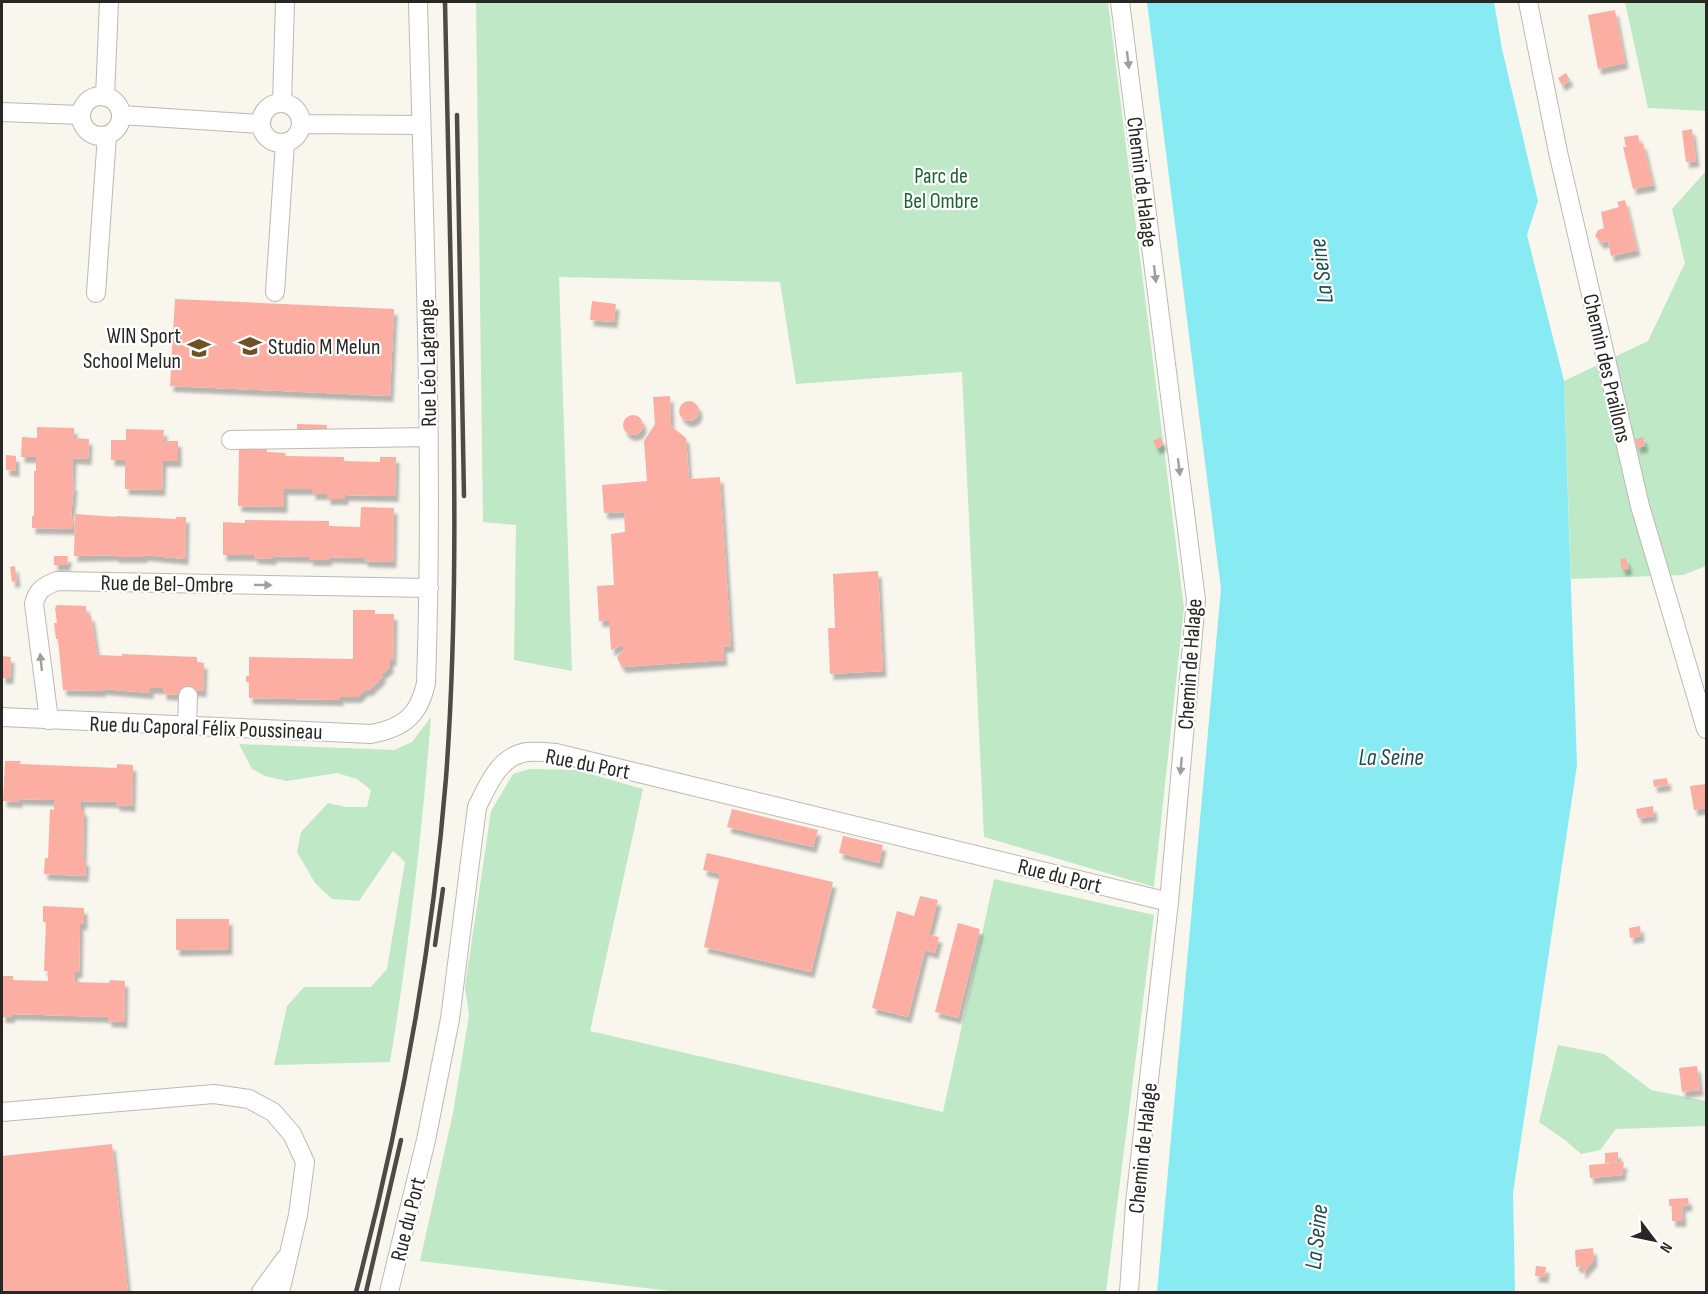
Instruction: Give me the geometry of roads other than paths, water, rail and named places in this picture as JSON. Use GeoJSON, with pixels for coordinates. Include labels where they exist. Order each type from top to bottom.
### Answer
{"type":"FeatureCollection","features":[{"type":"Feature","properties":{"kind":"street"},"geometry":{"type":"LineString","coordinates":[[105,97],[109,2]]}},
{"type":"Feature","properties":{"kind":"street"},"geometry":{"type":"LineString","coordinates":[[282,103],[285,2]]}},
{"type":"Feature","properties":{"kind":"street","name":"Rue Léo Lagrange"},"geometry":{"type":"LineString","coordinates":[[408,720],[417,710],[426,683],[429,588],[429,437],[418,2]]}},
{"type":"Feature","properties":{"kind":"street","name":"Chemin de Halage"},"geometry":{"type":"LineString","coordinates":[[1120,2],[1196,600],[1169,902],[1136,1203],[1129,1293]]}},
{"type":"Feature","properties":{"kind":"street","name":"Chemin des Praillons"},"geometry":{"type":"LineString","coordinates":[[1528,2],[1558,152],[1640,506],[1707,729]]}},
{"type":"Feature","properties":{"kind":"street"},"geometry":{"type":"LineString","coordinates":[[105,97],[116,103],[121,115],[117,127],[107,135],[101,136],[89,131],[81,115],[83,108],[92,98],[105,97]]}},
{"type":"Feature","properties":{"kind":"street"},"geometry":{"type":"LineString","coordinates":[[282,103],[294,107],[302,124],[297,137],[285,143],[271,141],[261,124],[262,117],[269,107],[282,103]]}},
{"type":"Feature","properties":{"kind":"street"},"geometry":{"type":"LineString","coordinates":[[2,112],[81,115]]}},
{"type":"Feature","properties":{"kind":"street"},"geometry":{"type":"LineString","coordinates":[[121,115],[261,124]]}},
{"type":"Feature","properties":{"kind":"street"},"geometry":{"type":"LineString","coordinates":[[302,124],[422,125]]}},
{"type":"Feature","properties":{"kind":"street"},"geometry":{"type":"LineString","coordinates":[[96,293],[107,135]]}},
{"type":"Feature","properties":{"kind":"street"},"geometry":{"type":"LineString","coordinates":[[275,292],[285,143]]}},
{"type":"Feature","properties":{"kind":"street"},"geometry":{"type":"LineString","coordinates":[[231,440],[429,437]]}},
{"type":"Feature","properties":{"kind":"street","name":"Rue de Bel-Ombre"},"geometry":{"type":"LineString","coordinates":[[49,720],[34,604],[36,595],[42,587],[57,581],[429,588]]}},
{"type":"Feature","properties":{"kind":"street"},"geometry":{"type":"LineString","coordinates":[[187,726],[188,696]]}},
{"type":"Feature","properties":{"kind":"street","name":"Rue du Caporal Félix Poussineau"},"geometry":{"type":"LineString","coordinates":[[2,717],[371,734],[392,730],[408,720]]}},
{"type":"Feature","properties":{"kind":"street","name":"Rue du Port"},"geometry":{"type":"LineString","coordinates":[[388,1293],[426,1140],[450,1019],[477,807],[489,782],[504,762],[525,752],[556,753],[1169,902]]}},
{"type":"Feature","properties":{"kind":"street"},"geometry":{"type":"LineString","coordinates":[[2,1112],[214,1094],[249,1099],[273,1112],[292,1134],[305,1162],[298,1215],[280,1293]]}},
{"type":"Feature","properties":{"kind":"street"},"geometry":{"type":"LineString","coordinates":[[261,1293],[289,1253]]}},
{"type":"Feature","properties":{"kind":"water","name":"La Seine"},"geometry":{"type":"Polygon","coordinates":[[[1147,2],[1494,2],[1502,49],[1538,201],[1527,235],[1564,381],[1577,765],[1513,1193],[1515,1292],[1157,1292],[1221,589],[1147,2]]]}},
{"type":"Feature","properties":{"kind":"railway"},"geometry":{"type":"LineString","coordinates":[[356,1292],[387,1165],[423,973],[440,843],[450,722],[454,609],[454,497],[445,2]]}},
{"type":"Feature","properties":{"kind":"railway"},"geometry":{"type":"LineString","coordinates":[[457,115],[464,496]]}},
{"type":"Feature","properties":{"kind":"railway"},"geometry":{"type":"LineString","coordinates":[[435,945],[443,889]]}},
{"type":"Feature","properties":{"kind":"railway"},"geometry":{"type":"LineString","coordinates":[[366,1292],[401,1140]]}},
{"type":"Feature","properties":{"kind":"place","name":"Studio M Melun"},"geometry":{"type":"Point","coordinates":[250,346]}},
{"type":"Feature","properties":{"kind":"place","name":"WIN Sport School Melun"},"geometry":{"type":"Point","coordinates":[199,348]}},
{"type":"Feature","properties":{"kind":"park label","name":"Parc de Bel Ombre"},"geometry":{"type":"Point","coordinates":[941,188]}}]}
